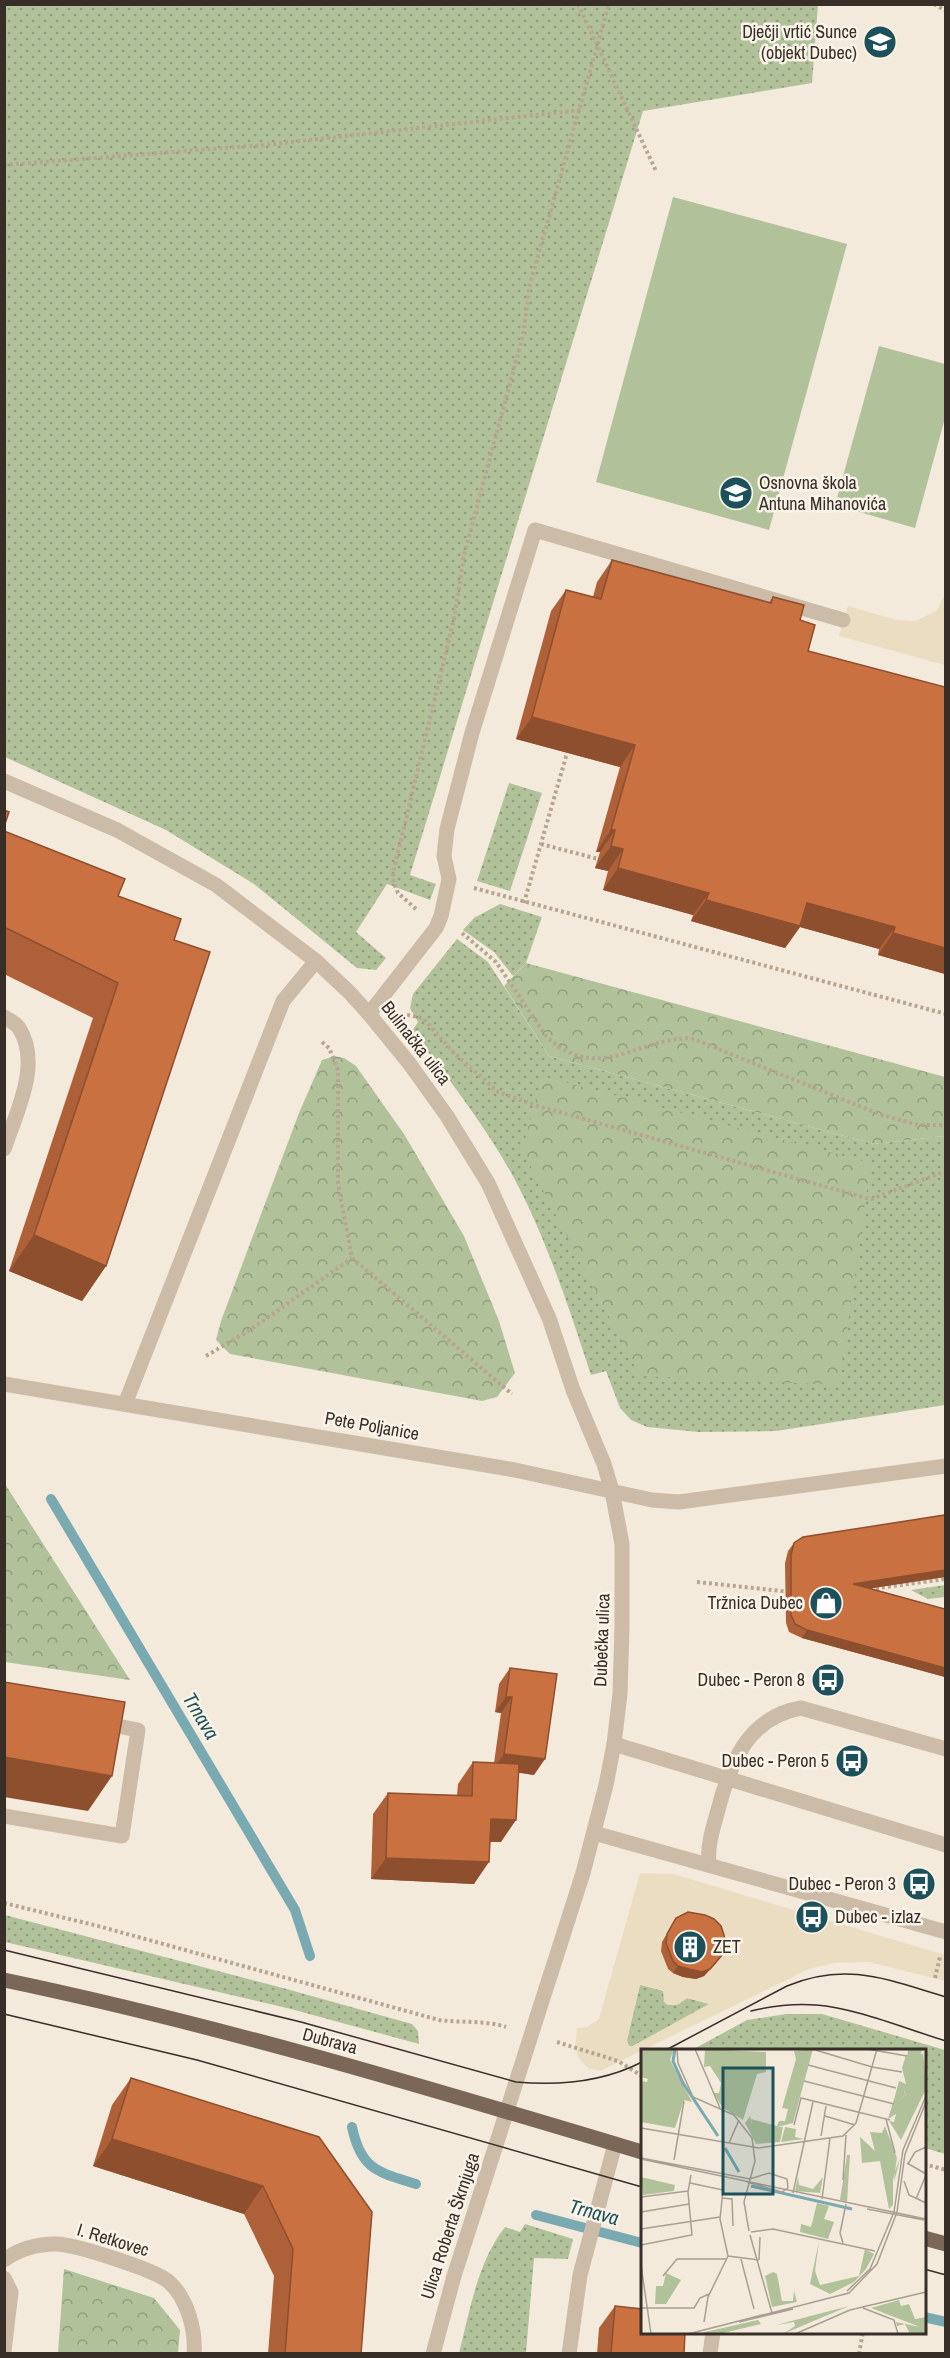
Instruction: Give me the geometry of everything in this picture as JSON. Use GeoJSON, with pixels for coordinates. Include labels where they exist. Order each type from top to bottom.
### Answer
{"type":"FeatureCollection","features":[{"type":"Feature","properties":{"kind":"main road","name":"Dubrava"},"geometry":{"type":"LineString","coordinates":[[4,1980],[127,2007],[258,2042],[507,2111],[641,2152]]}},
{"type":"Feature","properties":{"kind":"main road"},"geometry":{"type":"LineString","coordinates":[[926,2239],[945,2244]]}},
{"type":"Feature","properties":{"kind":"street"},"geometry":{"type":"LineString","coordinates":[[369,1014],[436,928],[441,916],[449,879],[444,856],[447,829],[472,733],[535,530],[843,620]]}},
{"type":"Feature","properties":{"kind":"street","name":"Bulinačka ulica"},"geometry":{"type":"LineString","coordinates":[[4,781],[117,830],[216,885],[316,961],[369,1014],[447,1116],[488,1183],[549,1318],[573,1390],[604,1464],[612,1491]]}},
{"type":"Feature","properties":{"kind":"street"},"geometry":{"type":"LineString","coordinates":[[124,1404],[283,1001],[316,961]]}},
{"type":"Feature","properties":{"kind":"street"},"geometry":{"type":"LineString","coordinates":[[4,1017],[19,1026],[29,1053],[25,1085],[4,1149]]}},
{"type":"Feature","properties":{"kind":"street","name":"Pete Poljanice"},"geometry":{"type":"LineString","coordinates":[[4,1384],[515,1470],[612,1491]]}},
{"type":"Feature","properties":{"kind":"street"},"geometry":{"type":"LineString","coordinates":[[612,1491],[679,1503],[945,1466]]}},
{"type":"Feature","properties":{"kind":"street","name":"Dubečka ulica"},"geometry":{"type":"LineString","coordinates":[[507,2111],[583,1874],[614,1744],[620,1694],[623,1581],[622,1544],[612,1491]]}},
{"type":"Feature","properties":{"kind":"street"},"geometry":{"type":"LineString","coordinates":[[709,1865],[707,1849],[726,1779],[744,1743],[764,1723],[783,1711],[801,1708],[945,1749]]}},
{"type":"Feature","properties":{"kind":"street"},"geometry":{"type":"LineString","coordinates":[[4,1816],[122,1836],[138,1730],[82,1720]]}},
{"type":"Feature","properties":{"kind":"street"},"geometry":{"type":"LineString","coordinates":[[614,1744],[945,1845]]}},
{"type":"Feature","properties":{"kind":"street"},"geometry":{"type":"LineString","coordinates":[[594,1833],[945,1932]]}},
{"type":"Feature","properties":{"kind":"street","name":"Ulica Roberta Škrnjuga"},"geometry":{"type":"LineString","coordinates":[[433,2354],[454,2276],[507,2111]]}},
{"type":"Feature","properties":{"kind":"street"},"geometry":{"type":"LineString","coordinates":[[569,2354],[580,2275],[615,2144]]}},
{"type":"Feature","properties":{"kind":"street","name":"I. Retkovec"},"geometry":{"type":"LineString","coordinates":[[4,2260],[35,2246],[58,2244],[142,2267],[169,2282],[187,2307],[195,2343],[194,2354]]}},
{"type":"Feature","properties":{"kind":"street"},"geometry":{"type":"LineString","coordinates":[[4,2277],[11,2292],[4,2351]]}},
{"type":"Feature","properties":{"kind":"street"},"geometry":{"type":"LineString","coordinates":[[711,2354],[713,2334]]}},
{"type":"Feature","properties":{"kind":"path"},"geometry":{"type":"LineString","coordinates":[[578,4],[656,171]]}},
{"type":"Feature","properties":{"kind":"path"},"geometry":{"type":"LineString","coordinates":[[436,928],[398,893],[392,878],[455,614],[464,555],[523,335],[530,284],[581,110],[609,4]]}},
{"type":"Feature","properties":{"kind":"path"},"geometry":{"type":"LineString","coordinates":[[934,4],[945,11]]}},
{"type":"Feature","properties":{"kind":"path"},"geometry":{"type":"LineString","coordinates":[[4,165],[264,145],[581,110]]}},
{"type":"Feature","properties":{"kind":"path"},"geometry":{"type":"LineString","coordinates":[[524,903],[567,753]]}},
{"type":"Feature","properties":{"kind":"path"},"geometry":{"type":"LineString","coordinates":[[541,844],[598,859]]}},
{"type":"Feature","properties":{"kind":"path"},"geometry":{"type":"LineString","coordinates":[[474,888],[945,1014]]}},
{"type":"Feature","properties":{"kind":"path"},"geometry":{"type":"LineString","coordinates":[[493,901],[495,894]]}},
{"type":"Feature","properties":{"kind":"path"},"geometry":{"type":"LineString","coordinates":[[457,928],[496,962],[546,1036],[556,1046],[577,1055],[596,1059],[620,1056],[676,1038],[691,1038],[879,1114],[918,1125],[945,1125]]}},
{"type":"Feature","properties":{"kind":"path"},"geometry":{"type":"LineString","coordinates":[[407,1015],[423,1018],[454,1053],[498,1092],[534,1105],[872,1199],[945,1171]]}},
{"type":"Feature","properties":{"kind":"path"},"geometry":{"type":"LineString","coordinates":[[322,1042],[329,1048],[338,1070],[338,1184],[352,1258],[512,1394]]}},
{"type":"Feature","properties":{"kind":"path"},"geometry":{"type":"LineString","coordinates":[[206,1356],[250,1330],[352,1258]]}},
{"type":"Feature","properties":{"kind":"path"},"geometry":{"type":"LineString","coordinates":[[863,1590],[945,1579]]}},
{"type":"Feature","properties":{"kind":"path"},"geometry":{"type":"LineString","coordinates":[[697,1582],[792,1592]]}},
{"type":"Feature","properties":{"kind":"path"},"geometry":{"type":"LineString","coordinates":[[4,1903],[98,1926],[438,2020],[496,2024]]}},
{"type":"Feature","properties":{"kind":"path"},"geometry":{"type":"LineString","coordinates":[[935,1978],[941,1953]]}},
{"type":"Feature","properties":{"kind":"path"},"geometry":{"type":"LineString","coordinates":[[575,2047],[618,2061],[641,2075]]}},
{"type":"Feature","properties":{"kind":"path"},"geometry":{"type":"LineString","coordinates":[[926,2165],[945,2170]]}},
{"type":"Feature","properties":{"kind":"path"},"geometry":{"type":"LineString","coordinates":[[859,2354],[863,2334]]}},
{"type":"Feature","properties":{"kind":"green space"},"geometry":{"type":"Polygon","coordinates":[[[5,4],[818,5],[812,83],[643,111],[410,875],[436,884],[430,900],[387,884],[356,932],[386,958],[376,970],[357,968],[254,884],[166,830],[5,757],[5,4]]]}},
{"type":"Feature","properties":{"kind":"green space"},"geometry":{"type":"Polygon","coordinates":[[[673,197],[847,244],[769,530],[596,482],[673,197]]]}},
{"type":"Feature","properties":{"kind":"green space"},"geometry":{"type":"Polygon","coordinates":[[[879,346],[945,364],[945,418],[915,528],[835,505],[879,346]]]}},
{"type":"Feature","properties":{"kind":"green space"},"geometry":{"type":"Polygon","coordinates":[[[509,783],[542,793],[510,891],[477,881],[509,783]]]}},
{"type":"Feature","properties":{"kind":"green space"},"geometry":{"type":"Polygon","coordinates":[[[500,904],[542,917],[526,963],[513,976],[494,952],[463,930],[474,918],[500,904]]]}},
{"type":"Feature","properties":{"kind":"green space"},"geometry":{"type":"Polygon","coordinates":[[[457,939],[488,962],[549,1056],[874,1144],[945,1136],[945,1405],[776,1431],[699,1432],[647,1427],[631,1420],[620,1408],[606,1371],[591,1375],[547,1250],[503,1158],[412,1031],[418,1022],[410,1008],[413,994],[457,939]]]}},
{"type":"Feature","properties":{"kind":"green space"},"geometry":{"type":"Polygon","coordinates":[[[526,963],[945,1077],[945,1136],[874,1144],[549,1056],[504,986],[526,963]]]}},
{"type":"Feature","properties":{"kind":"green space"},"geometry":{"type":"Polygon","coordinates":[[[335,1056],[344,1058],[356,1066],[404,1134],[464,1236],[499,1321],[515,1373],[497,1397],[482,1401],[230,1354],[216,1340],[221,1321],[299,1113],[322,1060],[335,1056]]]}},
{"type":"Feature","properties":{"kind":"green space"},"geometry":{"type":"Polygon","coordinates":[[[542,1076],[871,1163],[839,1385],[640,1376],[522,1150],[542,1076]]]}},
{"type":"Feature","properties":{"kind":"green space"},"geometry":{"type":"Polygon","coordinates":[[[5,1484],[130,1680],[5,1662],[5,1484]]]}},
{"type":"Feature","properties":{"kind":"green space"},"geometry":{"type":"Polygon","coordinates":[[[945,1585],[945,1597],[928,1599],[911,1590],[945,1585]]]}},
{"type":"Feature","properties":{"kind":"green space"},"geometry":{"type":"Polygon","coordinates":[[[5,1915],[412,2024],[418,2031],[419,2044],[291,2009],[5,1942],[5,1915]]]}},
{"type":"Feature","properties":{"kind":"green space"},"geometry":{"type":"Polygon","coordinates":[[[640,1984],[664,1991],[677,2005],[687,1998],[710,2004],[633,2046],[628,2046],[627,2040],[640,1984]]]}},
{"type":"Feature","properties":{"kind":"green space"},"geometry":{"type":"Polygon","coordinates":[[[786,2014],[822,2014],[945,2050],[945,2154],[926,2148],[926,2049],[694,2049],[747,2020],[786,2014]]]}},
{"type":"Feature","properties":{"kind":"green space"},"geometry":{"type":"Polygon","coordinates":[[[525,2224],[573,2239],[568,2259],[534,2258],[526,2353],[459,2353],[481,2272],[495,2241],[505,2227],[520,2232],[525,2224]]]}},
{"type":"Feature","properties":{"kind":"green space"},"geometry":{"type":"Polygon","coordinates":[[[64,2269],[154,2298],[180,2330],[178,2353],[58,2353],[64,2269]]]}},
{"type":"Feature","properties":{"kind":"shaded area"},"geometry":{"type":"Polygon","coordinates":[[[945,595],[945,665],[839,636],[848,606],[896,620],[916,621],[937,610],[945,595]]]}},
{"type":"Feature","properties":{"kind":"shaded area"},"geometry":{"type":"Polygon","coordinates":[[[640,1873],[673,1874],[945,1955],[945,1981],[869,1962],[834,1963],[809,1969],[600,2071],[588,2068],[579,2059],[575,2047],[577,2028],[587,2027],[599,2019],[640,1873]],[[671,1926],[662,1942],[661,1951],[668,1969],[683,1977],[696,1979],[704,1976],[716,1963],[671,1926]],[[640,1985],[627,2040],[629,2046],[633,2046],[709,2004],[687,1998],[677,2005],[668,2005],[664,2002],[663,1991],[640,1985]]]}},
{"type":"Feature","properties":{"kind":"building"},"geometry":{"type":"Polygon","coordinates":[[[612,560],[771,603],[773,597],[804,605],[800,620],[815,625],[808,651],[945,687],[945,948],[893,933],[895,927],[807,903],[800,926],[706,900],[709,893],[618,868],[623,849],[611,846],[615,830],[611,830],[635,745],[532,717],[566,590],[601,599],[612,560]]]}},
{"type":"Feature","properties":{"kind":"building"},"geometry":{"type":"Polygon","coordinates":[[[4,810],[9,812],[4,827],[4,810]]]}},
{"type":"Feature","properties":{"kind":"building"},"geometry":{"type":"Polygon","coordinates":[[[4,831],[125,879],[118,896],[181,919],[174,940],[210,952],[106,1266],[34,1235],[118,983],[4,927],[4,831]]]}},
{"type":"Feature","properties":{"kind":"building"},"geometry":{"type":"Polygon","coordinates":[[[945,1515],[945,1570],[853,1584],[945,1609],[945,1668],[807,1630],[795,1624],[791,1615],[791,1555],[794,1543],[803,1537],[945,1515]]]}},
{"type":"Feature","properties":{"kind":"building"},"geometry":{"type":"Polygon","coordinates":[[[510,1668],[557,1674],[545,1759],[504,1754],[512,1697],[506,1697],[510,1668]]]}},
{"type":"Feature","properties":{"kind":"building"},"geometry":{"type":"Polygon","coordinates":[[[4,1682],[125,1702],[112,1776],[4,1757],[4,1682]]]}},
{"type":"Feature","properties":{"kind":"building"},"geometry":{"type":"Polygon","coordinates":[[[473,1762],[519,1764],[516,1820],[491,1819],[489,1862],[386,1858],[388,1793],[472,1796],[473,1762]]]}},
{"type":"Feature","properties":{"kind":"building","name":"ZET"},"geometry":{"type":"Polygon","coordinates":[[[688,1912],[714,1919],[721,1926],[724,1935],[725,1946],[722,1955],[710,1969],[702,1972],[678,1966],[673,1961],[666,1943],[667,1934],[676,1918],[688,1912]]]}},
{"type":"Feature","properties":{"kind":"building"},"geometry":{"type":"Polygon","coordinates":[[[131,2078],[319,2137],[372,2212],[361,2354],[285,2354],[293,2249],[263,2186],[112,2139],[131,2078]]]}},
{"type":"Feature","properties":{"kind":"building"},"geometry":{"type":"Polygon","coordinates":[[[615,2306],[641,2309],[641,2334],[685,2334],[684,2354],[611,2354],[615,2306]]]}},
{"type":"Feature","properties":{"kind":"waterway","name":"Trnava"},"geometry":{"type":"LineString","coordinates":[[51,1499],[295,1910],[310,1956]]}},
{"type":"Feature","properties":{"kind":"waterway","name":"Trnava"},"geometry":{"type":"LineString","coordinates":[[352,2127],[360,2152],[366,2161],[381,2172],[416,2184]]}},
{"type":"Feature","properties":{"kind":"waterway","name":"Trnava"},"geometry":{"type":"LineString","coordinates":[[536,2215],[641,2243]]}},
{"type":"Feature","properties":{"kind":"waterway","name":"Trnava"},"geometry":{"type":"LineString","coordinates":[[926,2317],[946,2322]]}},
{"type":"Feature","properties":{"kind":"tram line"},"geometry":{"type":"LineString","coordinates":[[4,1950],[301,2022],[516,2082],[581,2081],[612,2074],[641,2062]]}},
{"type":"Feature","properties":{"kind":"tram line"},"geometry":{"type":"LineString","coordinates":[[668,2049],[787,1986],[829,1975],[848,1974],[886,1979],[946,1997]]}},
{"type":"Feature","properties":{"kind":"tram line"},"geometry":{"type":"LineString","coordinates":[[751,2011],[775,2006],[807,2004],[831,2007],[848,2010],[946,2041]]}},
{"type":"Feature","properties":{"kind":"tram line"},"geometry":{"type":"LineString","coordinates":[[4,2014],[197,2060],[641,2187]]}},
{"type":"Feature","properties":{"kind":"tram line"},"geometry":{"type":"LineString","coordinates":[[926,2270],[946,2275]]}},
{"type":"Feature","properties":{"kind":"place","name":"Dječji vrtić Sunce (objekt Dubec)"},"geometry":{"type":"Point","coordinates":[880,42]}},
{"type":"Feature","properties":{"kind":"place","name":"Osnovna škola Antuna Mihanovića"},"geometry":{"type":"Point","coordinates":[736,493]}},
{"type":"Feature","properties":{"kind":"place","name":"Tržnica Dubec"},"geometry":{"type":"Point","coordinates":[826,1603]}},
{"type":"Feature","properties":{"kind":"place","name":"Dubec - Peron 8"},"geometry":{"type":"Point","coordinates":[828,1680]}},
{"type":"Feature","properties":{"kind":"place","name":"Dubec - Peron 5"},"geometry":{"type":"Point","coordinates":[852,1761]}},
{"type":"Feature","properties":{"kind":"place","name":"Dubec - Peron 3"},"geometry":{"type":"Point","coordinates":[919,1884]}},
{"type":"Feature","properties":{"kind":"place","name":"Dubec - izlaz"},"geometry":{"type":"Point","coordinates":[812,1917]}},
{"type":"Feature","properties":{"kind":"place","name":"ZET"},"geometry":{"type":"Point","coordinates":[690,1947]}}]}
